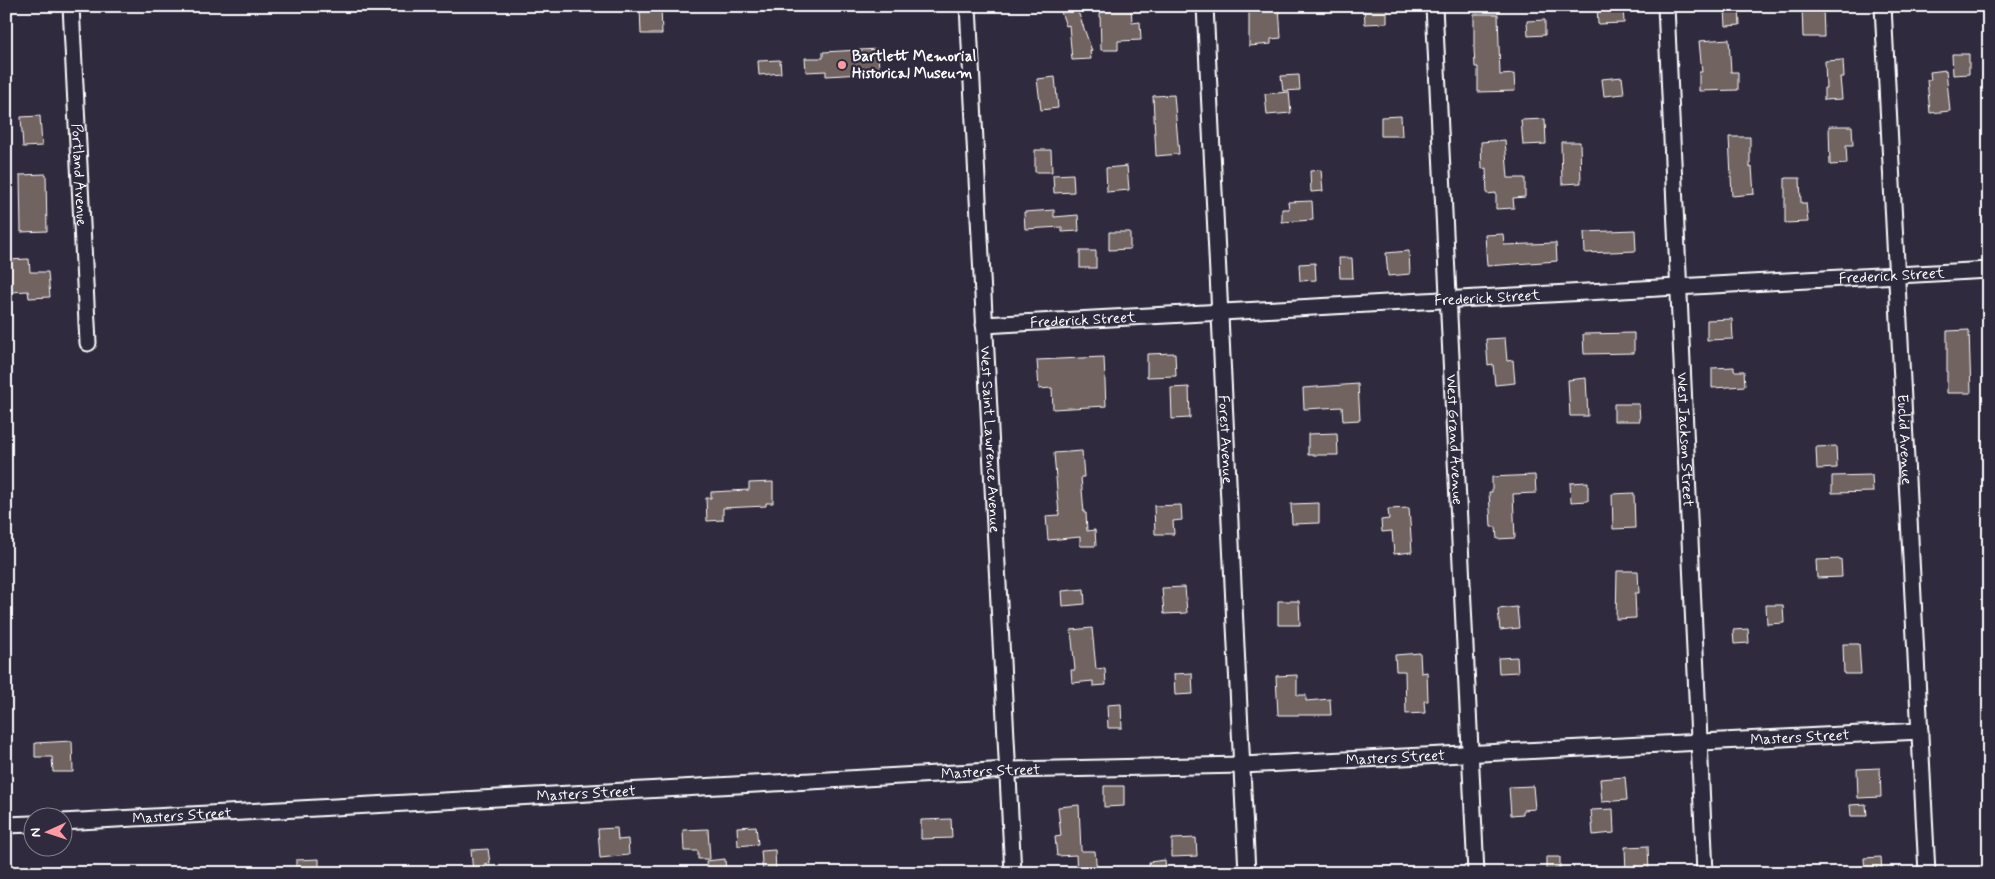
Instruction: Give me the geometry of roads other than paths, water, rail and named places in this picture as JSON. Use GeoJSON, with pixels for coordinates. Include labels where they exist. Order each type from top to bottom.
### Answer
{"type":"FeatureCollection","features":[{"type":"Feature","properties":{"kind":"street","name":"Portland Avenue"},"geometry":{"type":"LineString","coordinates":[[71,6],[88,343]]}},
{"type":"Feature","properties":{"kind":"street","name":"West Saint Lawrence Avenue"},"geometry":{"type":"LineString","coordinates":[[968,6],[1013,873]]}},
{"type":"Feature","properties":{"kind":"street","name":"Forest Avenue"},"geometry":{"type":"LineString","coordinates":[[1205,6],[1247,873]]}},
{"type":"Feature","properties":{"kind":"street","name":"West Grand Avenue"},"geometry":{"type":"LineString","coordinates":[[1434,6],[1476,873]]}},
{"type":"Feature","properties":{"kind":"street","name":"West Jackson Street"},"geometry":{"type":"LineString","coordinates":[[1666,6],[1705,873]]}},
{"type":"Feature","properties":{"kind":"street","name":"Euclid Avenue"},"geometry":{"type":"LineString","coordinates":[[1883,6],[1927,873]]}},
{"type":"Feature","properties":{"kind":"street","name":"Frederick Street"},"geometry":{"type":"LineString","coordinates":[[984,325],[1989,270]]}},
{"type":"Feature","properties":{"kind":"street","name":"Masters Street"},"geometry":{"type":"LineString","coordinates":[[72,821],[1009,770],[1242,765],[1920,731]]}},
{"type":"Feature","properties":{"kind":"street"},"geometry":{"type":"LineString","coordinates":[[6,825],[22,824]]}},
{"type":"Feature","properties":{"kind":"place","name":"Bartlett Memorial Historical Museum"},"geometry":{"type":"Point","coordinates":[842,65]}}]}
